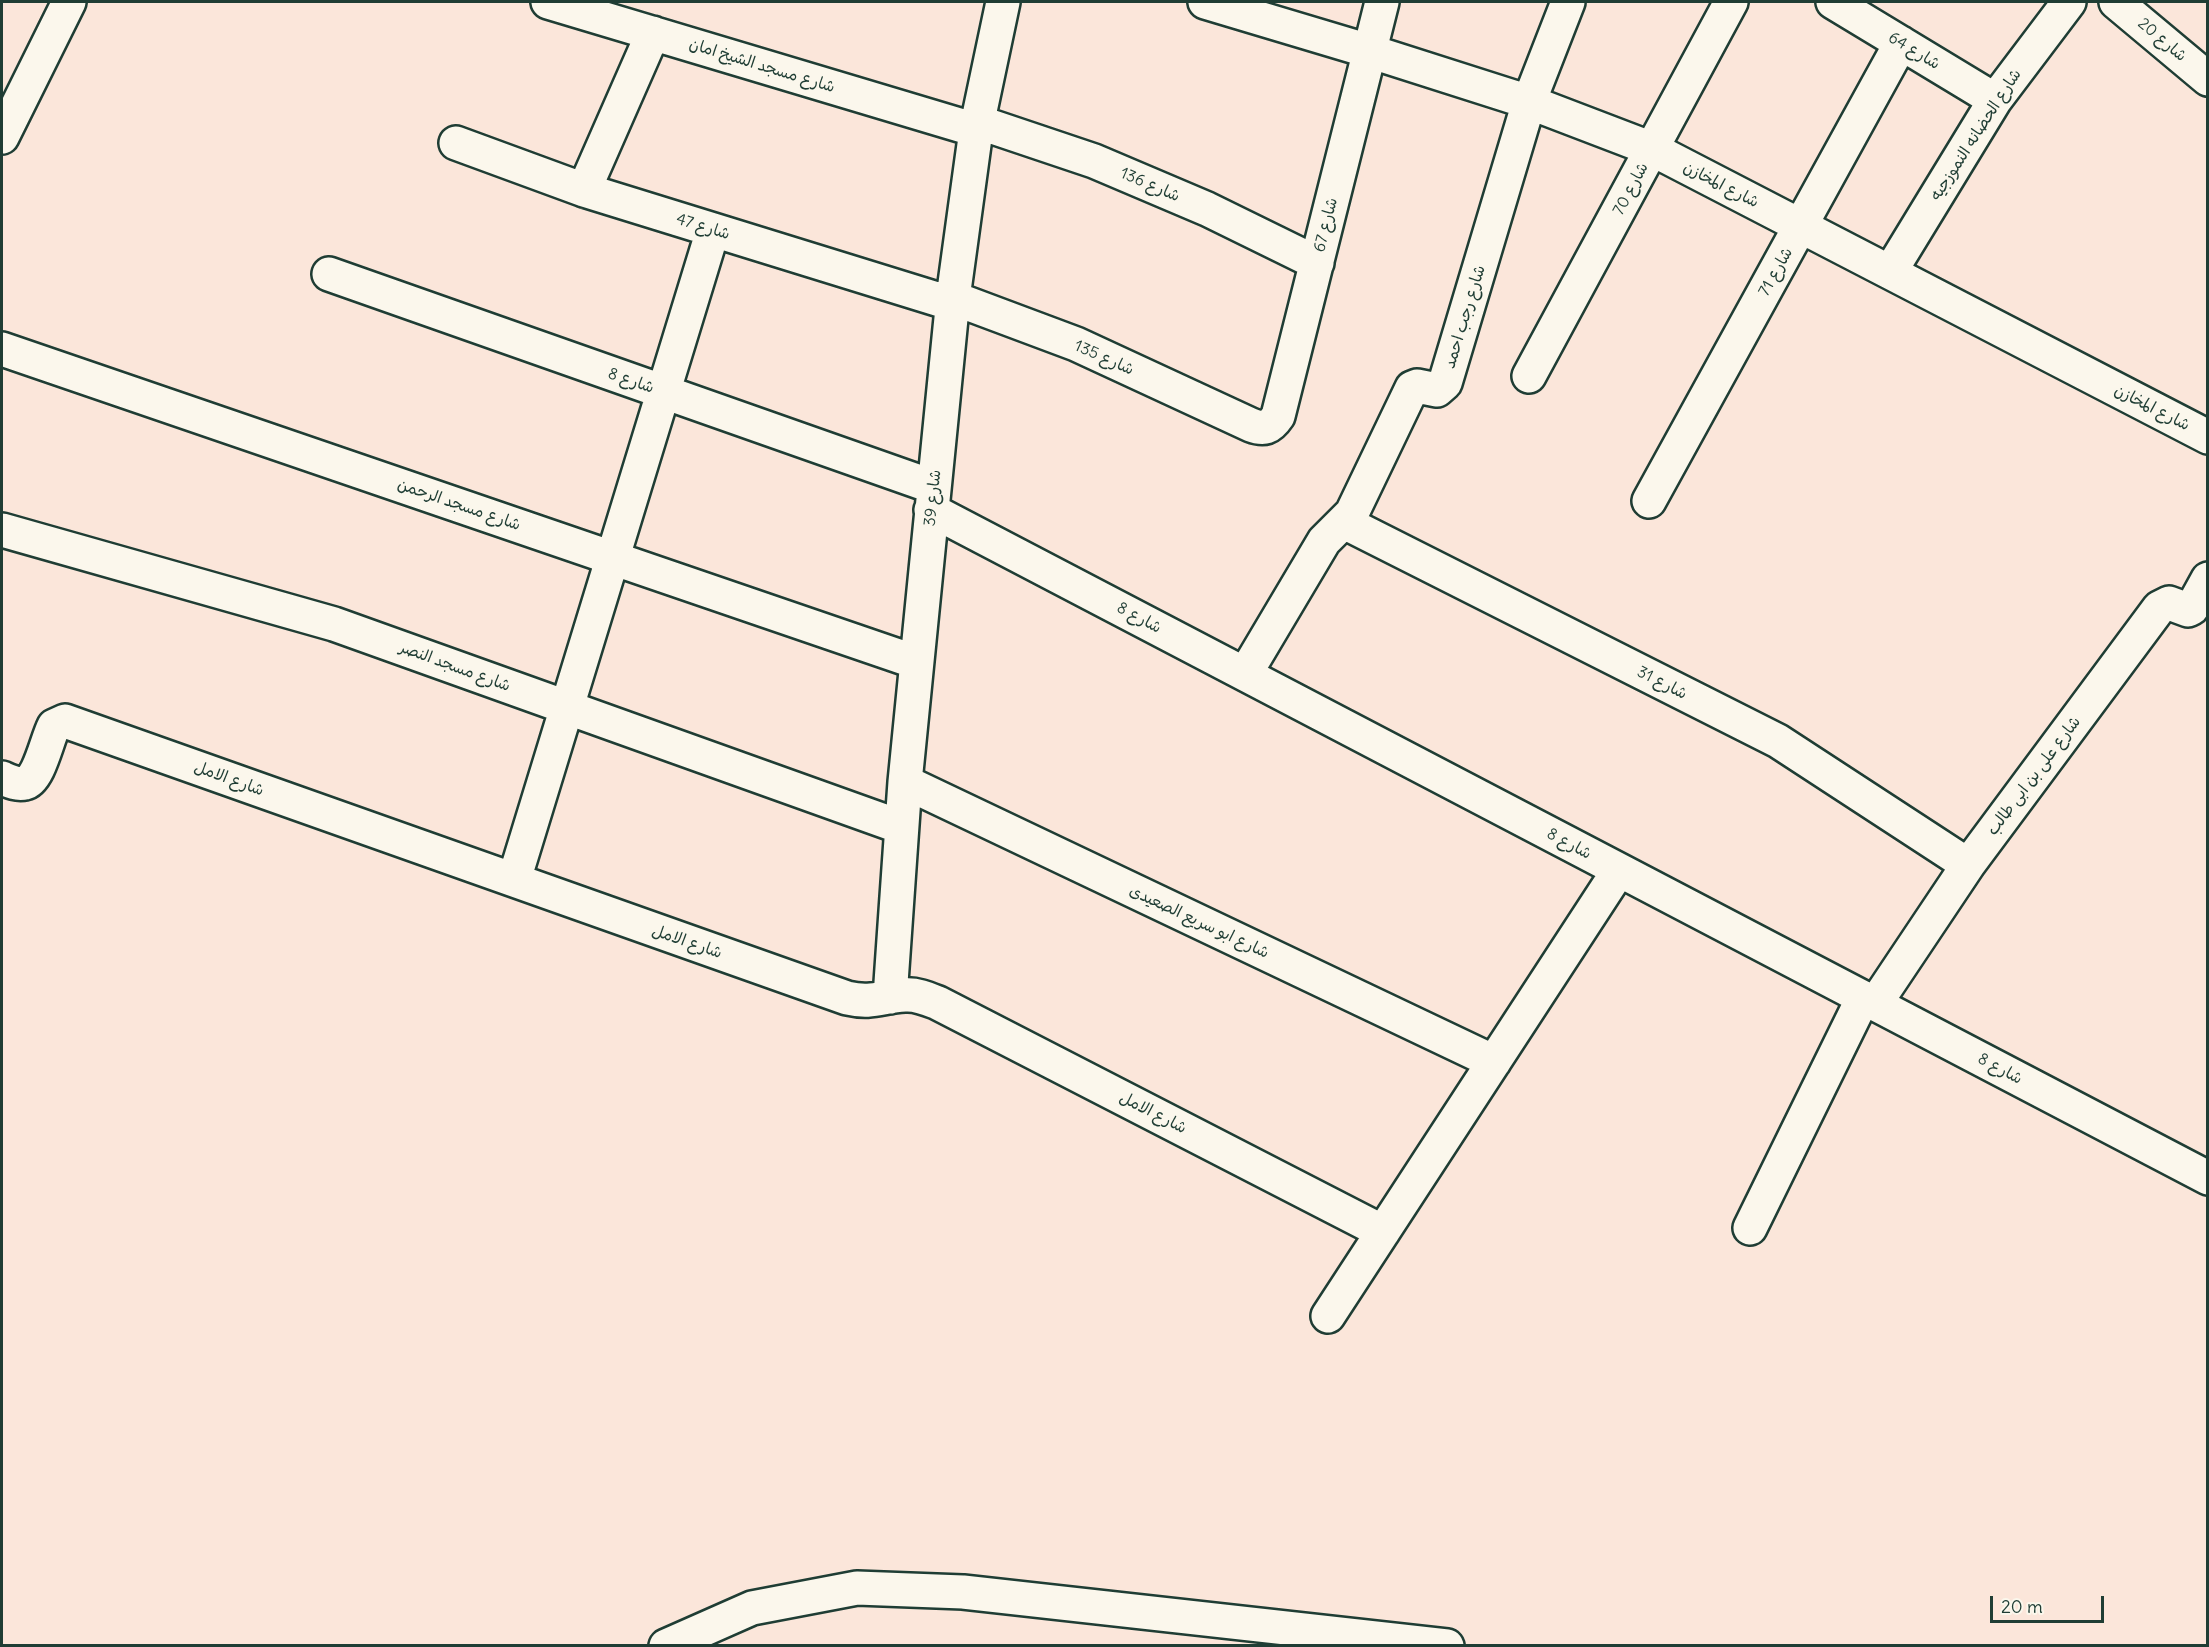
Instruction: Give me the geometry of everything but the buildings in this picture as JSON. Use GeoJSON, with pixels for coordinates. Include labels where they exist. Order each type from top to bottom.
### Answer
{"type":"FeatureCollection","features":[{"type":"Feature","properties":{"kind":"street"},"geometry":{"type":"LineString","coordinates":[[2,137],[69,2]]}},
{"type":"Feature","properties":{"kind":"street","name":"شارع مسجد الشيخ امان"},"geometry":{"type":"LineString","coordinates":[[548,2],[977,126]]}},
{"type":"Feature","properties":{"kind":"street","name":"شارع 39"},"geometry":{"type":"LineString","coordinates":[[890,997],[905,782],[953,301],[977,126],[1003,2]]}},
{"type":"Feature","properties":{"kind":"street","name":"شارع المخازن"},"geometry":{"type":"LineString","coordinates":[[1205,2],[1370,51],[1529,102],[1652,149],[2208,437]]}},
{"type":"Feature","properties":{"kind":"street","name":"شارع 67"},"geometry":{"type":"LineString","coordinates":[[1251,425],[1262,429],[1272,426],[1278,416],[1382,2]]}},
{"type":"Feature","properties":{"kind":"street","name":"شارع رجب احمد"},"geometry":{"type":"LineString","coordinates":[[1245,674],[1324,541],[1344,522],[1358,503],[1412,388],[1417,386],[1437,390],[1445,382],[1529,102],[1568,2]]}},
{"type":"Feature","properties":{"kind":"street","name":"شارع 70"},"geometry":{"type":"LineString","coordinates":[[1529,376],[1731,2]]}},
{"type":"Feature","properties":{"kind":"street","name":"شارع 64"},"geometry":{"type":"LineString","coordinates":[[1833,2],[1995,100]]}},
{"type":"Feature","properties":{"kind":"street","name":"شارع الحضانه النموزجيه"},"geometry":{"type":"LineString","coordinates":[[1890,272],[1995,100],[2069,2]]}},
{"type":"Feature","properties":{"kind":"street","name":"شارع 20"},"geometry":{"type":"LineString","coordinates":[[2116,2],[2208,79]]}},
{"type":"Feature","properties":{"kind":"street"},"geometry":{"type":"LineString","coordinates":[[585,190],[653,33]]}},
{"type":"Feature","properties":{"kind":"street","name":"شارع 71"},"geometry":{"type":"LineString","coordinates":[[1649,501],[1901,43]]}},
{"type":"Feature","properties":{"kind":"street","name":"شارع 136"},"geometry":{"type":"LineString","coordinates":[[977,126],[1094,162],[1207,209],[1317,263]]}},
{"type":"Feature","properties":{"kind":"street","name":"شارع 47"},"geometry":{"type":"LineString","coordinates":[[456,143],[585,190],[953,301]]}},
{"type":"Feature","properties":{"kind":"street"},"geometry":{"type":"LineString","coordinates":[[514,880],[713,230]]}},
{"type":"Feature","properties":{"kind":"street","name":"شارع 8"},"geometry":{"type":"LineString","coordinates":[[329,274],[663,392],[933,499],[1245,674],[2208,1178]]}},
{"type":"Feature","properties":{"kind":"street","name":"شارع 135"},"geometry":{"type":"LineString","coordinates":[[953,301],[1076,344],[1251,425]]}},
{"type":"Feature","properties":{"kind":"street","name":"شارع مسجد الرحمن"},"geometry":{"type":"LineString","coordinates":[[2,349],[916,662]]}},
{"type":"Feature","properties":{"kind":"street","name":"شارع 31"},"geometry":{"type":"LineString","coordinates":[[1344,522],[1778,741],[1968,865]]}},
{"type":"Feature","properties":{"kind":"street","name":"شارع مسجد النصر"},"geometry":{"type":"LineString","coordinates":[[2,530],[334,624],[902,826]]}},
{"type":"Feature","properties":{"kind":"street","name":"شارع على بن ابى طالب"},"geometry":{"type":"LineString","coordinates":[[1750,1228],[1869,1001],[2159,608],[2169,603],[2188,610],[2192,608],[2208,579]]}},
{"type":"Feature","properties":{"kind":"street","name":"شارع الامل"},"geometry":{"type":"LineString","coordinates":[[2,778],[24,784],[32,780],[37,773],[54,726],[65,722],[847,998],[861,1002],[906,995],[923,997],[938,1002],[1383,1232]]}},
{"type":"Feature","properties":{"kind":"street","name":"شارع ابو سريع الصعيدى"},"geometry":{"type":"LineString","coordinates":[[905,782],[1494,1062]]}},
{"type":"Feature","properties":{"kind":"street"},"geometry":{"type":"LineString","coordinates":[[1328,1316],[1619,870]]}},
{"type":"Feature","properties":{"kind":"street"},"geometry":{"type":"LineString","coordinates":[[666,1646],[752,1608],[857,1588],[963,1592],[1447,1646]]}}]}
